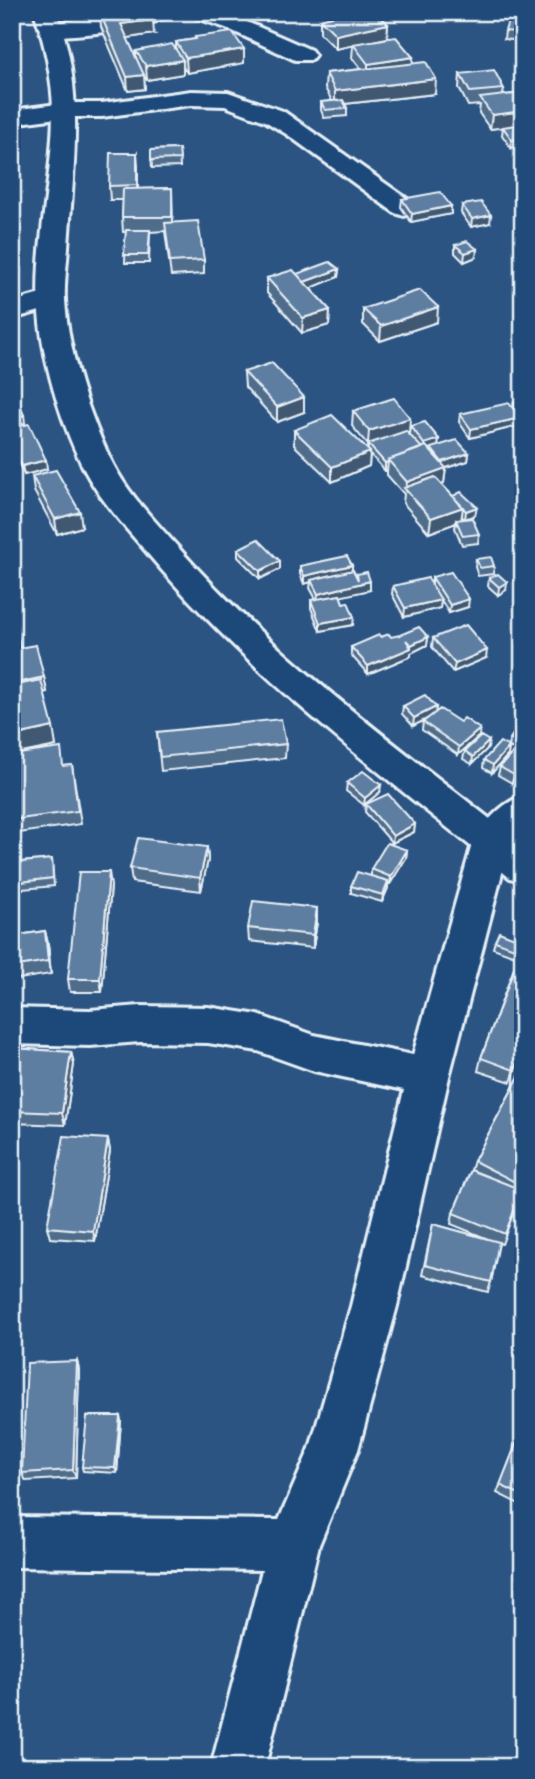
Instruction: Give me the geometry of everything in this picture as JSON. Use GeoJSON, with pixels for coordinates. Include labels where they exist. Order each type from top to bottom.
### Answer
{"type":"FeatureCollection","features":[{"type":"Feature","properties":{"kind":"street"},"geometry":{"type":"LineString","coordinates":[[158,12],[143,19],[48,21],[65,110],[51,299],[57,347],[77,412],[100,470],[141,525],[200,594],[286,675],[507,855]]}},
{"type":"Feature","properties":{"kind":"street"},"geometry":{"type":"LineString","coordinates":[[202,12],[234,23],[303,55]]}},
{"type":"Feature","properties":{"kind":"street"},"geometry":{"type":"LineString","coordinates":[[12,117],[65,110],[102,110],[199,97],[228,99],[274,116],[298,130],[404,208]]}},
{"type":"Feature","properties":{"kind":"street"},"geometry":{"type":"LineString","coordinates":[[12,311],[51,299]]}},
{"type":"Feature","properties":{"kind":"street"},"geometry":{"type":"LineString","coordinates":[[238,1767],[294,1545],[334,1450],[374,1306],[428,1077],[523,810]]}},
{"type":"Feature","properties":{"kind":"street"},"geometry":{"type":"LineString","coordinates":[[12,1027],[208,1025],[258,1033],[314,1053],[428,1077]]}},
{"type":"Feature","properties":{"kind":"street"},"geometry":{"type":"LineString","coordinates":[[12,1542],[294,1545]]}},
{"type":"Feature","properties":{"kind":"building"},"geometry":{"type":"Polygon","coordinates":[[[149,12],[153,20],[121,24],[144,75],[127,77],[100,13],[149,12]]]}},
{"type":"Feature","properties":{"kind":"building"},"geometry":{"type":"Polygon","coordinates":[[[350,12],[376,12],[388,24],[336,35],[320,19],[350,12]]]}},
{"type":"Feature","properties":{"kind":"building"},"geometry":{"type":"Polygon","coordinates":[[[509,18],[523,19],[523,33],[505,31],[509,18]]]}},
{"type":"Feature","properties":{"kind":"building"},"geometry":{"type":"Polygon","coordinates":[[[232,32],[244,49],[186,58],[176,42],[196,39],[195,37],[232,32]]]}},
{"type":"Feature","properties":{"kind":"building"},"geometry":{"type":"Polygon","coordinates":[[[521,36],[523,51],[515,50],[521,36]]]}},
{"type":"Feature","properties":{"kind":"building"},"geometry":{"type":"Polygon","coordinates":[[[396,37],[413,57],[368,64],[353,44],[396,37]]]}},
{"type":"Feature","properties":{"kind":"building"},"geometry":{"type":"Polygon","coordinates":[[[172,44],[183,60],[146,66],[136,51],[172,44]]]}},
{"type":"Feature","properties":{"kind":"building"},"geometry":{"type":"Polygon","coordinates":[[[426,62],[436,79],[335,91],[326,73],[426,62]]]}},
{"type":"Feature","properties":{"kind":"building"},"geometry":{"type":"Polygon","coordinates":[[[494,70],[504,89],[470,92],[460,74],[494,70]]]}},
{"type":"Feature","properties":{"kind":"building"},"geometry":{"type":"Polygon","coordinates":[[[523,93],[523,111],[492,115],[480,98],[523,93]]]}},
{"type":"Feature","properties":{"kind":"building"},"geometry":{"type":"Polygon","coordinates":[[[343,100],[347,108],[325,110],[321,102],[343,100]]]}},
{"type":"Feature","properties":{"kind":"building"},"geometry":{"type":"Polygon","coordinates":[[[523,124],[523,138],[512,140],[503,127],[523,124]]]}},
{"type":"Feature","properties":{"kind":"building"},"geometry":{"type":"Polygon","coordinates":[[[179,149],[180,159],[151,160],[151,150],[179,149]]]}},
{"type":"Feature","properties":{"kind":"building"},"geometry":{"type":"Polygon","coordinates":[[[110,153],[137,153],[137,185],[109,186],[110,153]]]}},
{"type":"Feature","properties":{"kind":"building"},"geometry":{"type":"Polygon","coordinates":[[[172,188],[172,217],[122,217],[123,189],[172,188]]]}},
{"type":"Feature","properties":{"kind":"building"},"geometry":{"type":"Polygon","coordinates":[[[440,192],[451,206],[412,214],[402,199],[440,192]]]}},
{"type":"Feature","properties":{"kind":"building"},"geometry":{"type":"Polygon","coordinates":[[[481,202],[491,215],[472,219],[462,205],[481,202]]]}},
{"type":"Feature","properties":{"kind":"building"},"geometry":{"type":"Polygon","coordinates":[[[198,221],[204,260],[170,262],[165,223],[198,221]]]}},
{"type":"Feature","properties":{"kind":"building"},"geometry":{"type":"Polygon","coordinates":[[[126,230],[150,230],[148,255],[124,255],[126,230]]]}},
{"type":"Feature","properties":{"kind":"building"},"geometry":{"type":"Polygon","coordinates":[[[467,241],[477,249],[465,253],[455,245],[467,241]]]}},
{"type":"Feature","properties":{"kind":"building"},"geometry":{"type":"Polygon","coordinates":[[[330,262],[339,269],[304,282],[297,274],[330,262]]]}},
{"type":"Feature","properties":{"kind":"building"},"geometry":{"type":"Polygon","coordinates":[[[293,270],[330,310],[303,318],[267,278],[293,270]]]}},
{"type":"Feature","properties":{"kind":"building"},"geometry":{"type":"Polygon","coordinates":[[[420,290],[438,307],[381,326],[363,309],[420,290]]]}},
{"type":"Feature","properties":{"kind":"building"},"geometry":{"type":"Polygon","coordinates":[[[272,363],[304,397],[277,407],[244,372],[272,363]]]}},
{"type":"Feature","properties":{"kind":"building"},"geometry":{"type":"Polygon","coordinates":[[[16,396],[24,415],[12,418],[12,397],[16,396]]]}},
{"type":"Feature","properties":{"kind":"building"},"geometry":{"type":"Polygon","coordinates":[[[394,398],[410,418],[369,431],[353,411],[394,398]]]}},
{"type":"Feature","properties":{"kind":"building"},"geometry":{"type":"Polygon","coordinates":[[[523,399],[523,413],[514,402],[523,399]]]}},
{"type":"Feature","properties":{"kind":"building"},"geometry":{"type":"Polygon","coordinates":[[[509,403],[520,418],[471,429],[460,414],[509,403]]]}},
{"type":"Feature","properties":{"kind":"building"},"geometry":{"type":"Polygon","coordinates":[[[332,415],[370,452],[332,467],[294,430],[332,415]]]}},
{"type":"Feature","properties":{"kind":"building"},"geometry":{"type":"Polygon","coordinates":[[[425,422],[439,439],[424,444],[411,426],[425,422]]]}},
{"type":"Feature","properties":{"kind":"building"},"geometry":{"type":"Polygon","coordinates":[[[29,424],[46,460],[22,466],[12,445],[12,428],[29,424]]]}},
{"type":"Feature","properties":{"kind":"building"},"geometry":{"type":"Polygon","coordinates":[[[406,431],[422,448],[388,462],[385,463],[368,444],[406,431]]]}},
{"type":"Feature","properties":{"kind":"building"},"geometry":{"type":"Polygon","coordinates":[[[457,440],[469,453],[442,462],[431,448],[457,440]]]}},
{"type":"Feature","properties":{"kind":"building"},"geometry":{"type":"Polygon","coordinates":[[[426,446],[446,468],[407,482],[388,460],[426,446]]]}},
{"type":"Feature","properties":{"kind":"building"},"geometry":{"type":"Polygon","coordinates":[[[56,470],[80,512],[55,519],[32,476],[56,470]]]}},
{"type":"Feature","properties":{"kind":"building"},"geometry":{"type":"Polygon","coordinates":[[[435,477],[463,507],[431,518],[404,488],[435,477]]]}},
{"type":"Feature","properties":{"kind":"building"},"geometry":{"type":"Polygon","coordinates":[[[461,492],[477,507],[466,511],[453,496],[461,492]]]}},
{"type":"Feature","properties":{"kind":"building"},"geometry":{"type":"Polygon","coordinates":[[[472,518],[479,534],[463,536],[456,520],[472,518]]]}},
{"type":"Feature","properties":{"kind":"building"},"geometry":{"type":"Polygon","coordinates":[[[258,539],[280,561],[260,571],[238,549],[258,539]]]}},
{"type":"Feature","properties":{"kind":"building"},"geometry":{"type":"Polygon","coordinates":[[[347,556],[352,565],[304,576],[300,566],[347,556]]]}},
{"type":"Feature","properties":{"kind":"building"},"geometry":{"type":"Polygon","coordinates":[[[491,557],[494,566],[480,568],[476,559],[491,557]]]}},
{"type":"Feature","properties":{"kind":"building"},"geometry":{"type":"Polygon","coordinates":[[[353,570],[358,580],[357,574],[367,572],[370,581],[318,594],[311,580],[353,570]]]}},
{"type":"Feature","properties":{"kind":"building"},"geometry":{"type":"Polygon","coordinates":[[[451,572],[469,599],[450,605],[432,577],[451,572]]]}},
{"type":"Feature","properties":{"kind":"building"},"geometry":{"type":"Polygon","coordinates":[[[498,574],[507,582],[499,587],[489,578],[498,574]]]}},
{"type":"Feature","properties":{"kind":"building"},"geometry":{"type":"Polygon","coordinates":[[[428,578],[441,600],[405,608],[393,586],[428,578]]]}},
{"type":"Feature","properties":{"kind":"building"},"geometry":{"type":"Polygon","coordinates":[[[340,595],[343,603],[348,602],[354,617],[320,623],[311,600],[340,595]]]}},
{"type":"Feature","properties":{"kind":"building"},"geometry":{"type":"Polygon","coordinates":[[[12,615],[19,641],[12,642],[12,615]]]}},
{"type":"Feature","properties":{"kind":"building"},"geometry":{"type":"Polygon","coordinates":[[[466,625],[487,650],[455,664],[433,638],[466,625]]]}},
{"type":"Feature","properties":{"kind":"building"},"geometry":{"type":"Polygon","coordinates":[[[419,627],[428,637],[411,645],[406,640],[411,648],[368,666],[351,647],[379,635],[381,637],[389,634],[391,637],[419,627]]]}},
{"type":"Feature","properties":{"kind":"building"},"geometry":{"type":"Polygon","coordinates":[[[36,645],[44,677],[12,684],[12,649],[36,645]]]}},
{"type":"Feature","properties":{"kind":"building"},"geometry":{"type":"Polygon","coordinates":[[[41,680],[53,727],[12,736],[12,686],[41,680]]]}},
{"type":"Feature","properties":{"kind":"building"},"geometry":{"type":"Polygon","coordinates":[[[425,695],[436,707],[414,718],[403,706],[425,695]]]}},
{"type":"Feature","properties":{"kind":"building"},"geometry":{"type":"Polygon","coordinates":[[[440,709],[460,722],[464,718],[480,729],[459,747],[423,722],[440,709]]]}},
{"type":"Feature","properties":{"kind":"building"},"geometry":{"type":"Polygon","coordinates":[[[281,719],[286,744],[160,757],[157,732],[281,719]]]}},
{"type":"Feature","properties":{"kind":"building"},"geometry":{"type":"Polygon","coordinates":[[[521,722],[523,723],[523,744],[510,739],[521,722]]]}},
{"type":"Feature","properties":{"kind":"building"},"geometry":{"type":"Polygon","coordinates":[[[481,736],[489,741],[473,757],[465,751],[481,736]]]}},
{"type":"Feature","properties":{"kind":"building"},"geometry":{"type":"Polygon","coordinates":[[[500,742],[509,747],[493,765],[484,760],[500,742]]]}},
{"type":"Feature","properties":{"kind":"building"},"geometry":{"type":"Polygon","coordinates":[[[61,748],[63,766],[72,765],[78,811],[12,820],[12,755],[61,748]]]}},
{"type":"Feature","properties":{"kind":"building"},"geometry":{"type":"Polygon","coordinates":[[[517,748],[523,751],[523,766],[514,775],[500,767],[517,748]]]}},
{"type":"Feature","properties":{"kind":"building"},"geometry":{"type":"Polygon","coordinates":[[[363,771],[381,785],[365,798],[347,783],[363,771]]]}},
{"type":"Feature","properties":{"kind":"building"},"geometry":{"type":"Polygon","coordinates":[[[388,794],[415,824],[393,836],[366,804],[388,794]]]}},
{"type":"Feature","properties":{"kind":"building"},"geometry":{"type":"Polygon","coordinates":[[[138,838],[207,847],[200,878],[130,868],[138,838]]]}},
{"type":"Feature","properties":{"kind":"building"},"geometry":{"type":"Polygon","coordinates":[[[387,843],[407,850],[391,877],[371,869],[387,843]]]}},
{"type":"Feature","properties":{"kind":"building"},"geometry":{"type":"Polygon","coordinates":[[[52,859],[53,878],[12,883],[12,863],[52,859]]]}},
{"type":"Feature","properties":{"kind":"building"},"geometry":{"type":"Polygon","coordinates":[[[79,872],[109,872],[100,979],[68,979],[79,872]]]}},
{"type":"Feature","properties":{"kind":"building"},"geometry":{"type":"Polygon","coordinates":[[[357,872],[388,881],[383,895],[351,886],[357,872]]]}},
{"type":"Feature","properties":{"kind":"building"},"geometry":{"type":"Polygon","coordinates":[[[253,901],[317,908],[313,935],[248,928],[253,901]]]}},
{"type":"Feature","properties":{"kind":"building"},"geometry":{"type":"Polygon","coordinates":[[[45,931],[48,961],[12,967],[12,936],[45,931]]]}},
{"type":"Feature","properties":{"kind":"building"},"geometry":{"type":"Polygon","coordinates":[[[499,932],[523,941],[520,950],[495,941],[499,932]]]}},
{"type":"Feature","properties":{"kind":"building"},"geometry":{"type":"Polygon","coordinates":[[[523,945],[523,1046],[514,1070],[481,1058],[523,945]]]}},
{"type":"Feature","properties":{"kind":"building"},"geometry":{"type":"Polygon","coordinates":[[[12,1048],[71,1052],[62,1113],[12,1111],[12,1048]]]}},
{"type":"Feature","properties":{"kind":"building"},"geometry":{"type":"Polygon","coordinates":[[[523,1069],[523,1186],[474,1161],[523,1069]]]}},
{"type":"Feature","properties":{"kind":"building"},"geometry":{"type":"Polygon","coordinates":[[[64,1136],[108,1139],[93,1231],[47,1227],[64,1136]]]}},
{"type":"Feature","properties":{"kind":"building"},"geometry":{"type":"Polygon","coordinates":[[[471,1170],[522,1190],[505,1234],[453,1213],[471,1170]]]}},
{"type":"Feature","properties":{"kind":"building"},"geometry":{"type":"Polygon","coordinates":[[[433,1224],[499,1242],[491,1282],[425,1265],[433,1224]]]}},
{"type":"Feature","properties":{"kind":"building"},"geometry":{"type":"Polygon","coordinates":[[[77,1361],[73,1470],[22,1473],[27,1363],[77,1361]]]}},
{"type":"Feature","properties":{"kind":"building"},"geometry":{"type":"Polygon","coordinates":[[[87,1416],[120,1416],[115,1468],[82,1467],[87,1416]]]}},
{"type":"Feature","properties":{"kind":"building"},"geometry":{"type":"Polygon","coordinates":[[[518,1439],[523,1441],[523,1496],[500,1485],[518,1439]]]}}]}
